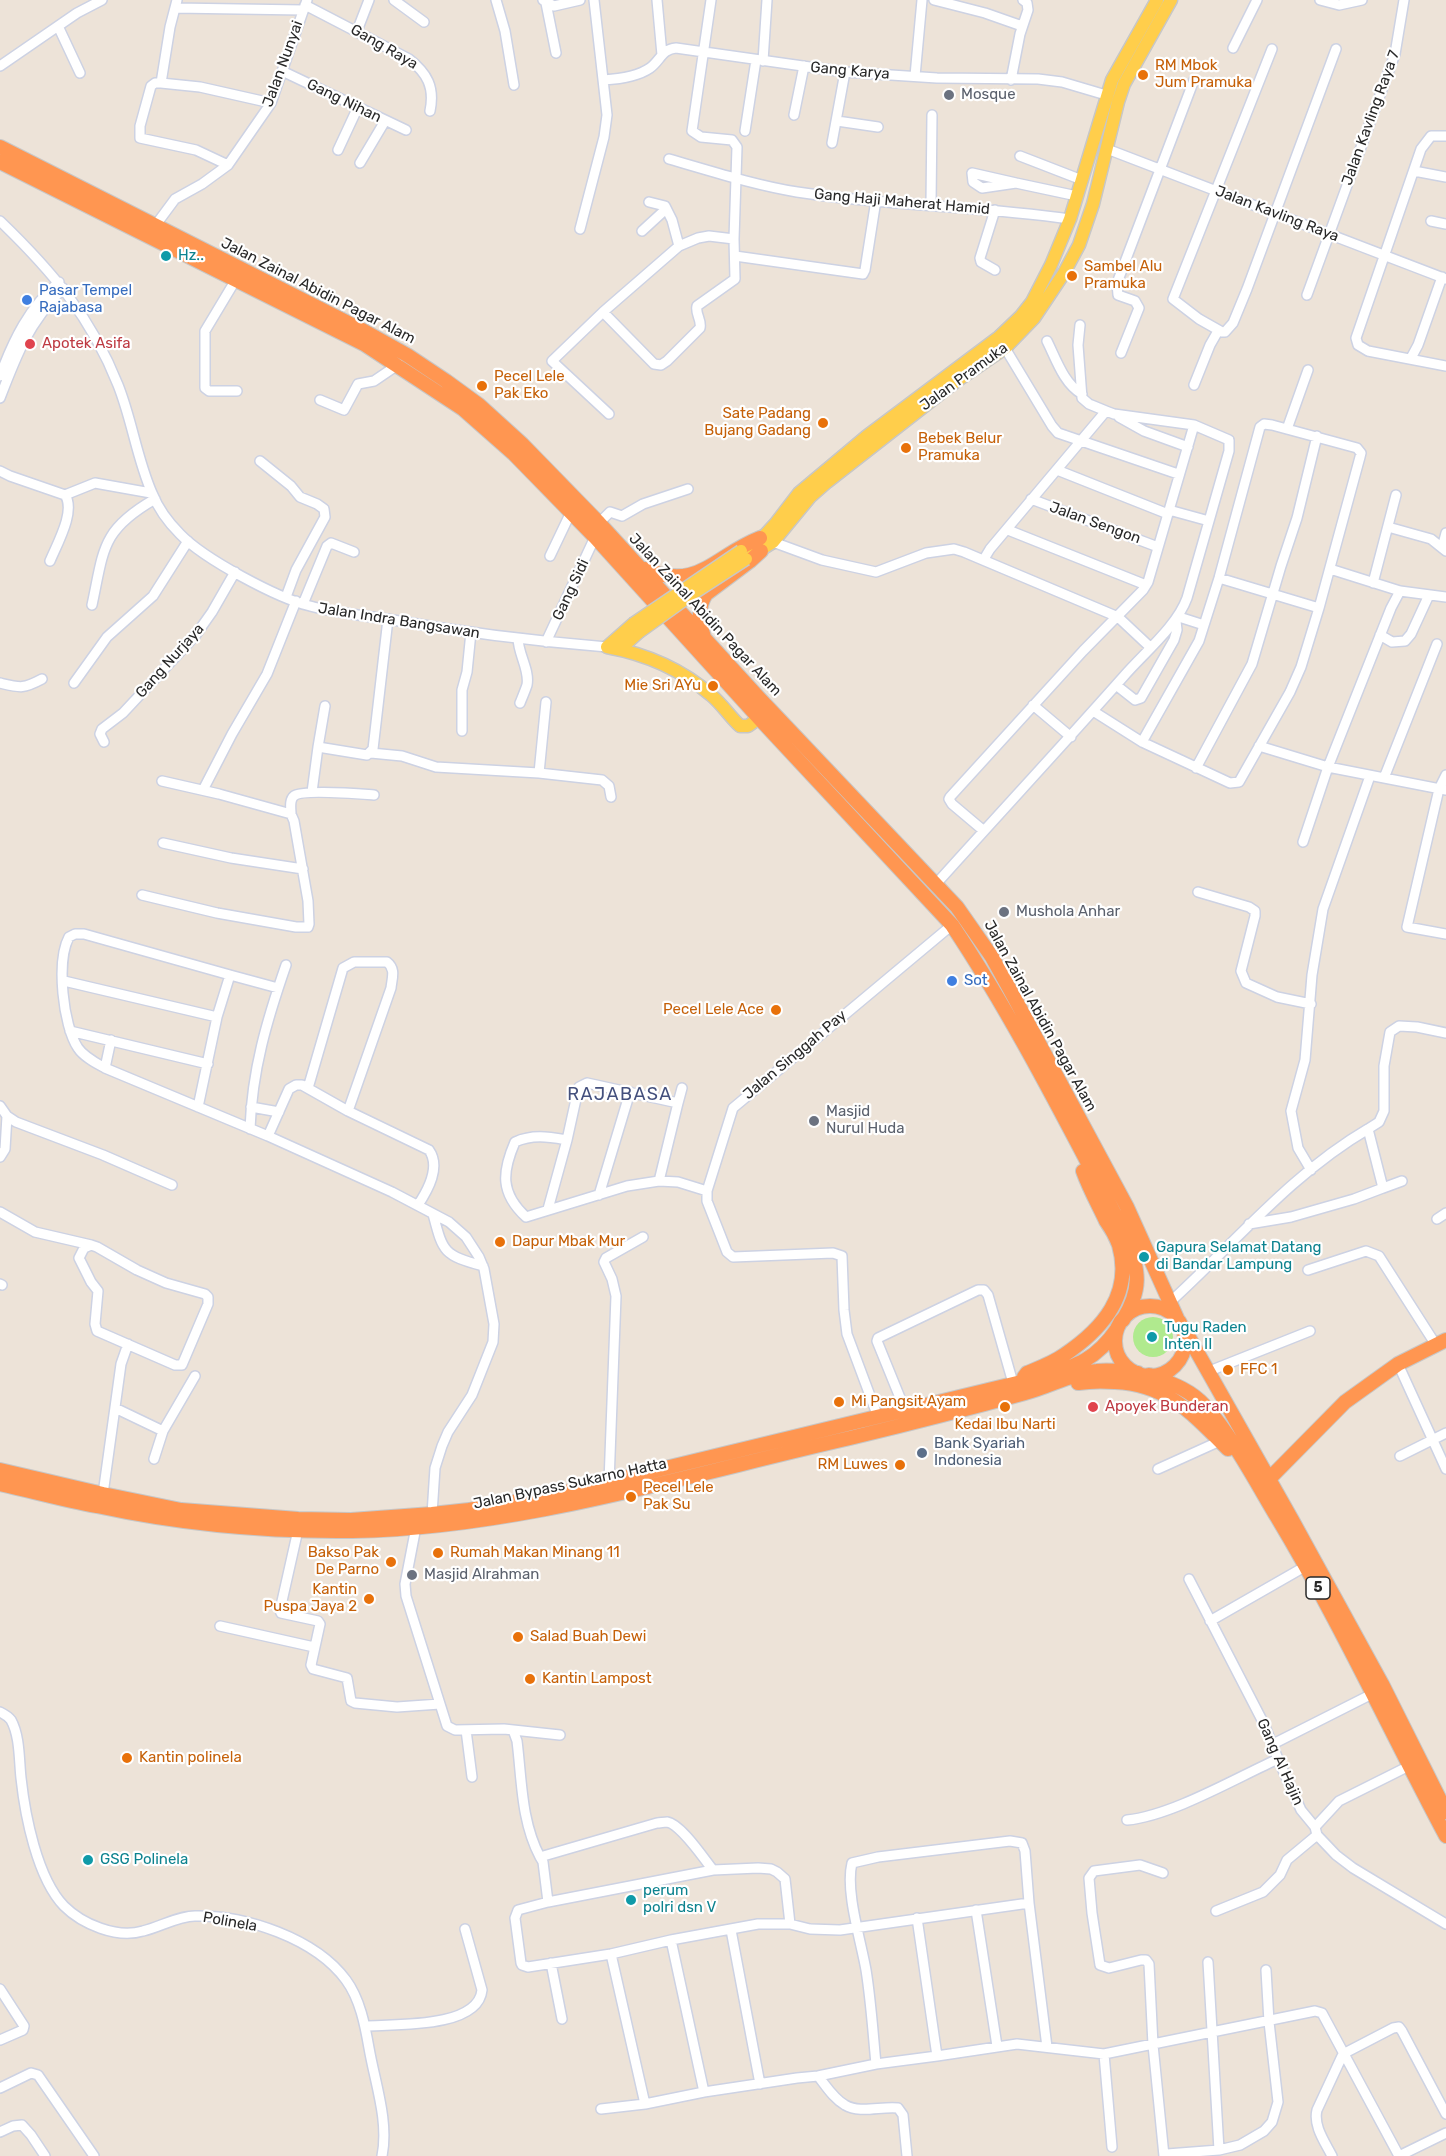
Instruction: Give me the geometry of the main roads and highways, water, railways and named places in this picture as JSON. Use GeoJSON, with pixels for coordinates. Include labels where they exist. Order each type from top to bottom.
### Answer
{"type":"FeatureCollection","features":[{"type":"Feature","properties":{"kind":"highway","name":"Jalan Zainal Abidin Pagar Alam"},"geometry":{"type":"LineString","coordinates":[[0,147],[364,331],[463,409],[571,512],[597,530],[640,567],[936,885],[973,928],[992,957],[1100,1173],[1136,1261],[1137,1290],[1120,1324]]}},
{"type":"Feature","properties":{"kind":"highway","name":"Jalan Zainal Abidin Pagar Alam"},"geometry":{"type":"LineString","coordinates":[[0,162],[235,281],[446,381],[494,418],[522,444],[759,718],[952,925],[975,959],[1077,1145],[1126,1207],[1169,1303],[1180,1322]]}},
{"type":"Feature","properties":{"kind":"highway"},"geometry":{"type":"LineString","coordinates":[[640,567],[670,578],[690,576],[705,570],[744,544],[765,544]]}},
{"type":"Feature","properties":{"kind":"highway"},"geometry":{"type":"LineString","coordinates":[[704,638],[699,615],[701,602],[706,594],[765,544]]}},
{"type":"Feature","properties":{"kind":"highway"},"geometry":{"type":"LineString","coordinates":[[690,576],[687,581],[689,590],[696,596],[706,594]]}},
{"type":"Feature","properties":{"kind":"highway"},"geometry":{"type":"LineString","coordinates":[[1020,1386],[1027,1373],[1063,1357],[1086,1339],[1106,1317],[1117,1300],[1122,1285],[1124,1272],[1119,1244],[1090,1188],[1077,1145]]}},
{"type":"Feature","properties":{"kind":"highway"},"geometry":{"type":"LineString","coordinates":[[1143,1306],[1160,1308],[1180,1322],[1184,1344],[1179,1360],[1166,1371],[1144,1374],[1128,1367],[1120,1358],[1115,1341],[1120,1324],[1133,1311],[1143,1306]]}},
{"type":"Feature","properties":{"kind":"highway","name":"5"},"geometry":{"type":"LineString","coordinates":[[1180,1322],[1382,1684],[1446,1812]]}},
{"type":"Feature","properties":{"kind":"highway","name":"Jalan Bypass Sukarno Hatta"},"geometry":{"type":"LineString","coordinates":[[710,1464],[883,1430],[1020,1386],[1089,1359],[1106,1345],[1120,1324]]}},
{"type":"Feature","properties":{"kind":"highway"},"geometry":{"type":"LineString","coordinates":[[1269,1479],[1345,1402],[1398,1364],[1441,1342]]}},
{"type":"Feature","properties":{"kind":"highway","name":"Jalan Bypass Sukarno Hatta"},"geometry":{"type":"LineString","coordinates":[[0,1484],[99,1507],[179,1520],[243,1527],[352,1531],[454,1524],[530,1512],[905,1410],[1097,1371],[1144,1374]]}},
{"type":"Feature","properties":{"kind":"highway","name":"5"},"geometry":{"type":"LineString","coordinates":[[1144,1374],[1176,1385],[1189,1392],[1204,1405],[1250,1472],[1306,1566],[1374,1693],[1446,1836]]}},
{"type":"Feature","properties":{"kind":"highway"},"geometry":{"type":"LineString","coordinates":[[1020,1386],[1091,1380],[1138,1384],[1164,1393],[1189,1411],[1250,1472]]}},
{"type":"Feature","properties":{"kind":"highway","name":"Jalan Bypass Sukarno Hatta"},"geometry":{"type":"LineString","coordinates":[[0,1470],[181,1510],[298,1519],[351,1520],[432,1514],[500,1505],[609,1482],[686,1470]]}},
{"type":"Feature","properties":{"kind":"main road","name":"Jalan Pramuka"},"geometry":{"type":"LineString","coordinates":[[952,378],[1021,316],[1042,285],[1070,219],[1112,80],[1157,0]]}},
{"type":"Feature","properties":{"kind":"main road","name":"Jalan Pramuka"},"geometry":{"type":"LineString","coordinates":[[613,648],[636,628],[692,594],[744,555],[765,544],[776,523],[799,493],[867,436],[952,378],[1005,348],[1034,318],[1064,273],[1078,245],[1094,204],[1110,132],[1124,84],[1171,0]]}},
{"type":"Feature","properties":{"kind":"main road"},"geometry":{"type":"LineString","coordinates":[[1096,131],[1110,132]]}},
{"type":"Feature","properties":{"kind":"main road","name":"Jalan Indra Bangsawan"},"geometry":{"type":"LineString","coordinates":[[613,648],[660,661],[678,671],[711,694],[740,726],[748,726],[759,718]]}},
{"type":"Feature","properties":{"kind":"place","name":"RM Mbok Jum Pramuka"},"geometry":{"type":"Point","coordinates":[1143,75]}},
{"type":"Feature","properties":{"kind":"place","name":"Mosque"},"geometry":{"type":"Point","coordinates":[949,95]}},
{"type":"Feature","properties":{"kind":"place","name":"Hz.."},"geometry":{"type":"Point","coordinates":[166,256]}},
{"type":"Feature","properties":{"kind":"place","name":"Sambel Alu Pramuka"},"geometry":{"type":"Point","coordinates":[1072,276]}},
{"type":"Feature","properties":{"kind":"place","name":"Pasar Tempel Rajabasa"},"geometry":{"type":"Point","coordinates":[27,300]}},
{"type":"Feature","properties":{"kind":"place","name":"Apotek Asifa"},"geometry":{"type":"Point","coordinates":[30,344]}},
{"type":"Feature","properties":{"kind":"place","name":"Pecel Lele Pak Eko"},"geometry":{"type":"Point","coordinates":[482,386]}},
{"type":"Feature","properties":{"kind":"place","name":"Sate Padang Bujang Gadang"},"geometry":{"type":"Point","coordinates":[823,423]}},
{"type":"Feature","properties":{"kind":"place","name":"Bebek Belur Pramuka"},"geometry":{"type":"Point","coordinates":[906,448]}},
{"type":"Feature","properties":{"kind":"place","name":"Mie Sri AYu"},"geometry":{"type":"Point","coordinates":[713,686]}},
{"type":"Feature","properties":{"kind":"place","name":"Mushola Anhar"},"geometry":{"type":"Point","coordinates":[1004,912]}},
{"type":"Feature","properties":{"kind":"place","name":"Sot"},"geometry":{"type":"Point","coordinates":[952,981]}},
{"type":"Feature","properties":{"kind":"place","name":"Pecel Lele Ace"},"geometry":{"type":"Point","coordinates":[776,1010]}},
{"type":"Feature","properties":{"kind":"place","name":"Masjid Nurul Huda"},"geometry":{"type":"Point","coordinates":[814,1121]}},
{"type":"Feature","properties":{"kind":"place","name":"Dapur Mbak Mur"},"geometry":{"type":"Point","coordinates":[500,1242]}},
{"type":"Feature","properties":{"kind":"place","name":"Gapura Selamat Datang di Bandar Lampung"},"geometry":{"type":"Point","coordinates":[1144,1257]}},
{"type":"Feature","properties":{"kind":"place","name":"Tugu Raden Inten II"},"geometry":{"type":"Point","coordinates":[1152,1337]}},
{"type":"Feature","properties":{"kind":"place","name":"FFC 1"},"geometry":{"type":"Point","coordinates":[1228,1370]}},
{"type":"Feature","properties":{"kind":"place","name":"Mi Pangsit Ayam"},"geometry":{"type":"Point","coordinates":[839,1402]}},
{"type":"Feature","properties":{"kind":"place","name":"Kedai Ibu Narti"},"geometry":{"type":"Point","coordinates":[1005,1407]}},
{"type":"Feature","properties":{"kind":"place","name":"Apoyek Bunderan"},"geometry":{"type":"Point","coordinates":[1093,1407]}},
{"type":"Feature","properties":{"kind":"place","name":"Bank Syariah Indonesia"},"geometry":{"type":"Point","coordinates":[922,1453]}},
{"type":"Feature","properties":{"kind":"place","name":"RM Luwes"},"geometry":{"type":"Point","coordinates":[900,1465]}},
{"type":"Feature","properties":{"kind":"place","name":"Pecel Lele Pak Su"},"geometry":{"type":"Point","coordinates":[631,1497]}},
{"type":"Feature","properties":{"kind":"place","name":"Rumah Makan Minang 11"},"geometry":{"type":"Point","coordinates":[438,1553]}},
{"type":"Feature","properties":{"kind":"place","name":"Bakso Pak De Parno"},"geometry":{"type":"Point","coordinates":[391,1562]}},
{"type":"Feature","properties":{"kind":"place","name":"Masjid Alrahman"},"geometry":{"type":"Point","coordinates":[412,1575]}},
{"type":"Feature","properties":{"kind":"place","name":"Kantin Puspa Jaya 2"},"geometry":{"type":"Point","coordinates":[369,1599]}},
{"type":"Feature","properties":{"kind":"place","name":"Salad Buah Dewi"},"geometry":{"type":"Point","coordinates":[518,1637]}},
{"type":"Feature","properties":{"kind":"place","name":"Kantin Lampost"},"geometry":{"type":"Point","coordinates":[530,1679]}},
{"type":"Feature","properties":{"kind":"place","name":"Kantin polinela"},"geometry":{"type":"Point","coordinates":[127,1758]}},
{"type":"Feature","properties":{"kind":"place","name":"GSG Polinela"},"geometry":{"type":"Point","coordinates":[88,1860]}},
{"type":"Feature","properties":{"kind":"place","name":"perum polri dsn V"},"geometry":{"type":"Point","coordinates":[631,1900]}},
{"type":"Feature","properties":{"kind":"district","name":"RAJABASA"},"geometry":{"type":"Point","coordinates":[620,1095]}}]}
